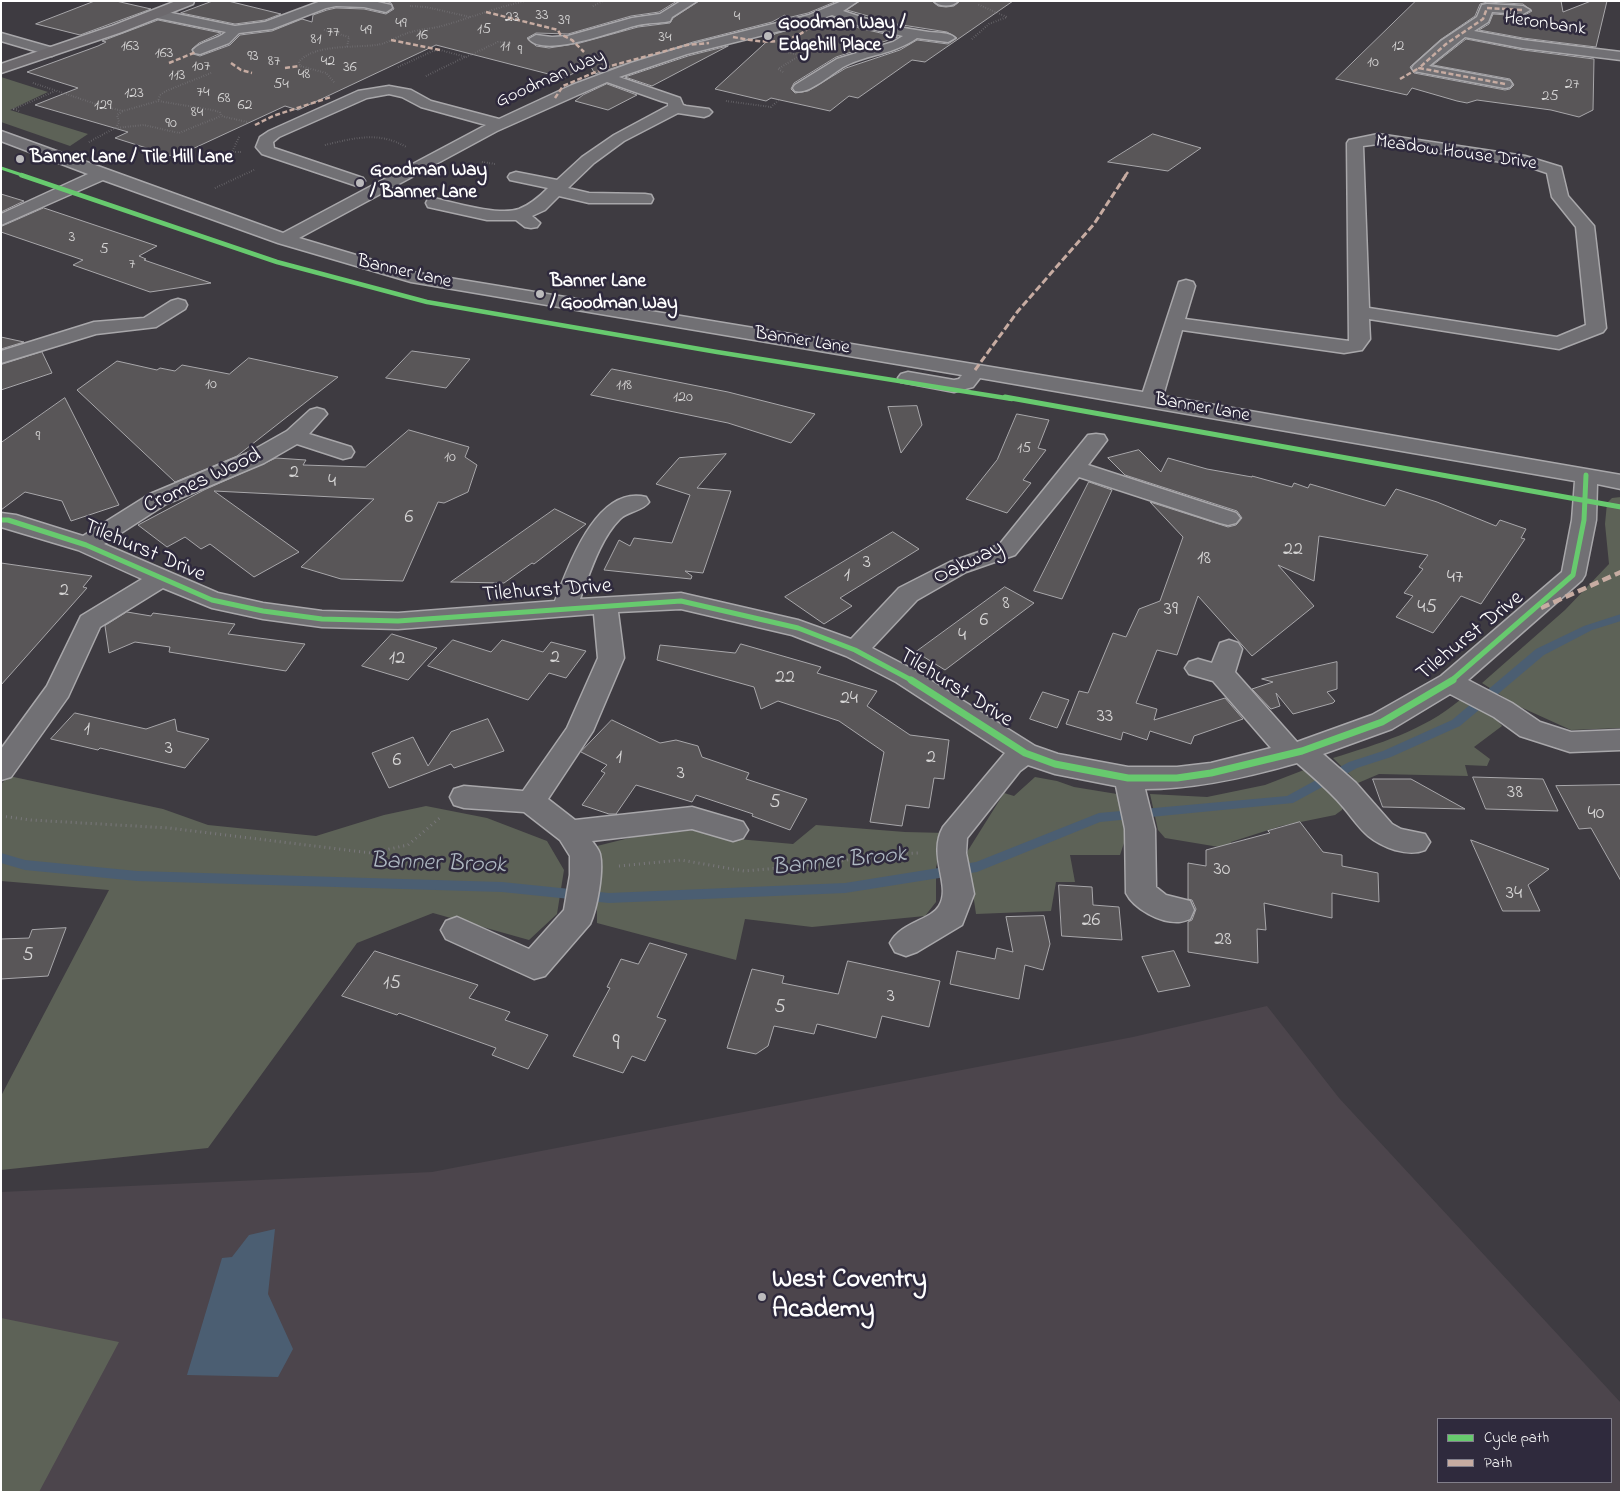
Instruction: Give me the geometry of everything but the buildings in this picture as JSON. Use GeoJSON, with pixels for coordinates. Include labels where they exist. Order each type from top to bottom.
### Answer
{"type":"FeatureCollection","features":[{"type":"Feature","properties":{"kind":"main road"},"geometry":{"type":"LineString","coordinates":[[1,69],[157,14],[188,1]]}},
{"type":"Feature","properties":{"kind":"street"},"geometry":{"type":"LineString","coordinates":[[665,18],[666,15],[691,1]]}},
{"type":"Feature","properties":{"kind":"street","name":"Goodman Way"},"geometry":{"type":"LineString","coordinates":[[284,239],[500,124],[568,92],[709,43],[832,11],[852,1]]}},
{"type":"Feature","properties":{"kind":"street"},"geometry":{"type":"LineString","coordinates":[[940,1],[952,1]]}},
{"type":"Feature","properties":{"kind":"street"},"geometry":{"type":"LineString","coordinates":[[157,14],[235,30],[267,26],[323,3],[352,2],[386,8]]}},
{"type":"Feature","properties":{"kind":"street","name":"Heronbank"},"geometry":{"type":"LineString","coordinates":[[1400,79],[1419,68],[1446,44],[1483,19],[1487,8],[1523,10]]}},
{"type":"Feature","properties":{"kind":"street"},"geometry":{"type":"LineString","coordinates":[[832,11],[865,23],[914,34],[948,38]]}},
{"type":"Feature","properties":{"kind":"street"},"geometry":{"type":"LineString","coordinates":[[536,39],[555,42],[572,40],[628,23],[665,18],[709,43]]}},
{"type":"Feature","properties":{"kind":"street"},"geometry":{"type":"LineString","coordinates":[[200,50],[223,41],[235,30]]}},
{"type":"Feature","properties":{"kind":"street","name":"Heronbank"},"geometry":{"type":"LineString","coordinates":[[1464,32],[1523,44],[1621,56]]}},
{"type":"Feature","properties":{"kind":"street"},"geometry":{"type":"LineString","coordinates":[[798,82],[813,80],[842,62],[898,45],[914,34]]}},
{"type":"Feature","properties":{"kind":"street"},"geometry":{"type":"LineString","coordinates":[[1,37],[52,52]]}},
{"type":"Feature","properties":{"kind":"street"},"geometry":{"type":"LineString","coordinates":[[572,40],[564,48],[567,53],[580,62]]}},
{"type":"Feature","properties":{"kind":"street"},"geometry":{"type":"LineString","coordinates":[[1419,68],[1505,84]]}},
{"type":"Feature","properties":{"kind":"street"},"geometry":{"type":"LineString","coordinates":[[607,77],[627,86],[664,96],[675,101],[676,107]]}},
{"type":"Feature","properties":{"kind":"street"},"geometry":{"type":"LineString","coordinates":[[357,181],[268,151],[264,147],[266,140],[274,134],[363,94],[377,90],[406,93],[426,104],[500,124]]}},
{"type":"Feature","properties":{"kind":"street"},"geometry":{"type":"LineString","coordinates":[[676,107],[683,110],[704,112]]}},
{"type":"Feature","properties":{"kind":"street"},"geometry":{"type":"LineString","coordinates":[[434,203],[487,215],[525,219],[588,160],[619,138],[676,107]]}},
{"type":"Feature","properties":{"kind":"street","name":"Banner Lane"},"geometry":{"type":"LineString","coordinates":[[1,136],[284,239],[337,257],[411,277],[975,370],[1621,482]]}},
{"type":"Feature","properties":{"kind":"street","name":"Meadow House Drive"},"geometry":{"type":"LineString","coordinates":[[1175,323],[1344,347],[1355,346],[1360,339],[1358,312],[1358,224],[1355,142],[1378,139],[1525,160],[1555,170],[1560,197],[1585,226],[1596,328],[1559,343],[1358,312]]}},
{"type":"Feature","properties":{"kind":"street"},"geometry":{"type":"LineString","coordinates":[[1,220],[104,173]]}},
{"type":"Feature","properties":{"kind":"street"},"geometry":{"type":"LineString","coordinates":[[516,177],[589,198],[645,199]]}},
{"type":"Feature","properties":{"kind":"street"},"geometry":{"type":"LineString","coordinates":[[1151,400],[1186,286]]}},
{"type":"Feature","properties":{"kind":"street"},"geometry":{"type":"LineString","coordinates":[[1,358],[94,328],[148,323],[178,305]]}},
{"type":"Feature","properties":{"kind":"street"},"geometry":{"type":"LineString","coordinates":[[148,323],[158,342]]}},
{"type":"Feature","properties":{"kind":"street","name":"Cromes Wood"},"geometry":{"type":"LineString","coordinates":[[86,544],[158,499],[256,458],[295,436],[317,414]]}},
{"type":"Feature","properties":{"kind":"street"},"geometry":{"type":"LineString","coordinates":[[295,436],[343,452]]}},
{"type":"Feature","properties":{"kind":"street","name":"Oakway"},"geometry":{"type":"LineString","coordinates":[[855,650],[908,594],[958,567],[1007,550],[1096,440]]}},
{"type":"Feature","properties":{"kind":"street"},"geometry":{"type":"LineString","coordinates":[[1075,468],[1228,518]]}},
{"type":"Feature","properties":{"kind":"street","name":"Tilehurst Drive"},"geometry":{"type":"LineString","coordinates":[[1,520],[8,520],[86,544],[212,600],[263,611],[322,619],[398,621],[681,601],[798,628],[855,650],[905,676],[1025,753],[1130,786],[1303,756],[1461,687],[1573,575],[1584,520],[1586,475]]}},
{"type":"Feature","properties":{"kind":"street"},"geometry":{"type":"LineString","coordinates":[[564,608],[588,551],[609,517],[614,512],[638,502]]}},
{"type":"Feature","properties":{"kind":"street"},"geometry":{"type":"LineString","coordinates":[[1,770],[59,690],[90,622],[161,578]]}},
{"type":"Feature","properties":{"kind":"street"},"geometry":{"type":"LineString","coordinates":[[531,802],[580,732],[611,658],[605,605]]}},
{"type":"Feature","properties":{"kind":"street"},"geometry":{"type":"LineString","coordinates":[[1216,664],[1303,756],[1347,792],[1374,826],[1397,841],[1415,842]]}},
{"type":"Feature","properties":{"kind":"street","name":"Tilehurst Drive"},"geometry":{"type":"LineString","coordinates":[[1461,687],[1503,710],[1530,729],[1570,742],[1621,740]]}},
{"type":"Feature","properties":{"kind":"street"},"geometry":{"type":"LineString","coordinates":[[906,943],[951,916],[959,894],[952,844],[1010,764],[1025,753]]}},
{"type":"Feature","properties":{"kind":"street"},"geometry":{"type":"LineString","coordinates":[[1130,786],[1140,829],[1141,893],[1158,906],[1179,910]]}},
{"type":"Feature","properties":{"kind":"street"},"geometry":{"type":"LineString","coordinates":[[457,930],[534,966],[578,915],[580,853],[531,802],[464,797]]}},
{"type":"Feature","properties":{"kind":"street"},"geometry":{"type":"LineString","coordinates":[[580,853],[692,818],[734,830]]}},
{"type":"Feature","properties":{"kind":"path"},"geometry":{"type":"LineString","coordinates":[[334,82],[326,73],[300,66],[299,62],[303,57],[323,50],[378,45],[409,32],[435,28],[473,17],[500,6],[526,1]]}},
{"type":"Feature","properties":{"kind":"path"},"geometry":{"type":"LineString","coordinates":[[593,6],[603,1]]}},
{"type":"Feature","properties":{"kind":"path"},"geometry":{"type":"LineString","coordinates":[[948,38],[964,40],[974,38],[979,36],[984,27],[996,20],[1007,17],[976,4],[971,5]]}},
{"type":"Feature","properties":{"kind":"path"},"geometry":{"type":"LineString","coordinates":[[386,8],[413,6],[463,17],[473,17]]}},
{"type":"Feature","properties":{"kind":"path"},"geometry":{"type":"LineString","coordinates":[[396,91],[503,41],[516,44]]}},
{"type":"Feature","properties":{"kind":"path"},"geometry":{"type":"LineString","coordinates":[[775,49],[800,56],[814,56],[842,62]]}},
{"type":"Feature","properties":{"kind":"path"},"geometry":{"type":"LineString","coordinates":[[391,70],[433,51],[440,50],[466,57]]}},
{"type":"Feature","properties":{"kind":"path"},"geometry":{"type":"LineString","coordinates":[[158,101],[160,95],[166,91],[211,73]]}},
{"type":"Feature","properties":{"kind":"path"},"geometry":{"type":"LineString","coordinates":[[29,82],[96,104]]}},
{"type":"Feature","properties":{"kind":"path"},"geometry":{"type":"LineString","coordinates":[[704,112],[722,101],[771,107],[774,106],[774,102],[798,82]]}},
{"type":"Feature","properties":{"kind":"path"},"geometry":{"type":"LineString","coordinates":[[19,111],[14,109],[55,91]]}},
{"type":"Feature","properties":{"kind":"path"},"geometry":{"type":"LineString","coordinates":[[115,128],[119,122],[117,115],[123,111],[158,101],[179,105],[198,105],[220,112],[221,116]]}},
{"type":"Feature","properties":{"kind":"path"},"geometry":{"type":"LineString","coordinates":[[110,108],[123,111]]}},
{"type":"Feature","properties":{"kind":"path"},"geometry":{"type":"LineString","coordinates":[[60,158],[76,151],[115,128],[144,125],[179,133],[221,116],[248,122]]}},
{"type":"Feature","properties":{"kind":"path"},"geometry":{"type":"LineString","coordinates":[[445,153],[511,167],[507,170],[516,177]]}},
{"type":"Feature","properties":{"kind":"path"},"geometry":{"type":"LineString","coordinates":[[1,816],[31,820],[169,828],[371,853],[408,845],[464,797]]}},
{"type":"Feature","properties":{"kind":"path"},"geometry":{"type":"LineString","coordinates":[[580,853],[624,868],[681,860],[744,871],[814,865],[886,854],[930,852],[952,844]]}},
{"type":"Feature","properties":{"kind":"shaded area"},"geometry":{"type":"Polygon","coordinates":[[[1,77],[48,92],[10,110],[88,134],[70,146],[1,122],[1,77]]]}},
{"type":"Feature","properties":{"kind":"shaded area"},"geometry":{"type":"Polygon","coordinates":[[[1621,497],[1621,728],[1571,730],[1516,705],[1482,683],[1565,610],[1609,564],[1605,524],[1607,503],[1612,498],[1621,497]]]}},
{"type":"Feature","properties":{"kind":"shaded area"},"geometry":{"type":"Polygon","coordinates":[[[1460,700],[1496,719],[1502,726],[1474,747],[1490,759],[1487,766],[1465,765],[1468,776],[1379,774],[1358,783],[1333,758],[1400,735],[1431,720],[1460,700]]]}},
{"type":"Feature","properties":{"kind":"shaded area"},"geometry":{"type":"Polygon","coordinates":[[[1309,768],[1344,803],[1342,810],[1335,815],[1281,826],[1231,842],[1231,849],[1165,838],[1158,830],[1150,794],[1207,797],[1265,785],[1309,768]]]}},
{"type":"Feature","properties":{"kind":"shaded area"},"geometry":{"type":"Polygon","coordinates":[[[9,776],[163,809],[208,825],[316,836],[384,815],[426,806],[487,818],[547,841],[564,870],[557,914],[529,940],[433,913],[357,943],[208,1148],[1,1170],[1,1096],[109,890],[1,881],[1,784],[9,776]]]}},
{"type":"Feature","properties":{"kind":"shaded area"},"geometry":{"type":"Polygon","coordinates":[[[1035,777],[1057,781],[1074,787],[1117,794],[1128,831],[1120,855],[1070,855],[1075,882],[1056,882],[1051,911],[976,914],[967,852],[1004,793],[1014,796],[1035,777]]]}},
{"type":"Feature","properties":{"kind":"shaded area"},"geometry":{"type":"Polygon","coordinates":[[[816,825],[905,832],[946,833],[936,867],[936,902],[925,916],[812,927],[745,919],[736,960],[597,923],[597,846],[637,836],[697,830],[738,839],[793,844],[816,825]]]}},
{"type":"Feature","properties":{"kind":"shaded area","name":"West Coventry Academy"},"geometry":{"type":"Polygon","coordinates":[[[1267,1006],[1339,1098],[1621,1403],[1621,1492],[1,1492],[1,1192],[432,1172],[1133,1037],[1267,1006]]]}},
{"type":"Feature","properties":{"kind":"shaded area"},"geometry":{"type":"Polygon","coordinates":[[[1,1318],[119,1342],[39,1492],[1,1492],[1,1318]]]}},
{"type":"Feature","properties":{"kind":"water"},"geometry":{"type":"Polygon","coordinates":[[[275,1229],[268,1294],[293,1349],[278,1377],[187,1375],[222,1258],[232,1257],[249,1235],[275,1229]]]}},
{"type":"Feature","properties":{"kind":"waterway","name":"Banner Brook"},"geometry":{"type":"LineString","coordinates":[[1,858],[25,865],[137,876],[502,887],[609,898],[845,888],[977,867],[1099,818],[1289,800],[1353,765],[1387,754],[1456,723],[1540,652],[1588,628],[1621,617]]}},
{"type":"Feature","properties":{"kind":"marked path"},"geometry":{"type":"LineString","coordinates":[[1505,84],[1419,68],[1446,44],[1483,19],[1487,8],[1523,10]]}},
{"type":"Feature","properties":{"kind":"marked path"},"geometry":{"type":"LineString","coordinates":[[486,12],[558,30],[560,34],[572,40],[584,52]]}},
{"type":"Feature","properties":{"kind":"marked path"},"geometry":{"type":"LineString","coordinates":[[733,37],[766,41],[792,38],[816,22],[810,18]]}},
{"type":"Feature","properties":{"kind":"marked path"},"geometry":{"type":"LineString","coordinates":[[391,40],[440,50]]}},
{"type":"Feature","properties":{"kind":"marked path"},"geometry":{"type":"LineString","coordinates":[[555,98],[563,86],[607,67],[687,45],[709,43]]}},
{"type":"Feature","properties":{"kind":"marked path"},"geometry":{"type":"LineString","coordinates":[[169,63],[196,52]]}},
{"type":"Feature","properties":{"kind":"marked path"},"geometry":{"type":"LineString","coordinates":[[231,63],[241,70],[252,73]]}},
{"type":"Feature","properties":{"kind":"marked path"},"geometry":{"type":"LineString","coordinates":[[285,68],[300,66]]}},
{"type":"Feature","properties":{"kind":"marked path"},"geometry":{"type":"LineString","coordinates":[[1400,79],[1419,68]]}},
{"type":"Feature","properties":{"kind":"marked path"},"geometry":{"type":"LineString","coordinates":[[255,125],[273,116],[331,97]]}},
{"type":"Feature","properties":{"kind":"marked path"},"geometry":{"type":"LineString","coordinates":[[975,370],[1018,311],[1094,224],[1128,172]]}},
{"type":"Feature","properties":{"kind":"marked path"},"geometry":{"type":"LineString","coordinates":[[1541,608],[1621,572]]}},
{"type":"Feature","properties":{"kind":"cycle path"},"geometry":{"type":"LineString","coordinates":[[1,168],[277,262],[427,302],[717,352],[987,394],[1621,507]]}},
{"type":"Feature","properties":{"kind":"cycle path"},"geometry":{"type":"LineString","coordinates":[[1,520],[8,520],[86,545],[212,600],[263,611],[322,619],[398,621],[681,601],[798,628],[855,650],[905,676],[1025,753],[1055,764],[1128,778],[1177,778],[1211,773],[1302,751],[1382,722],[1450,682],[1573,575],[1584,520],[1586,475]]}},
{"type":"Feature","properties":{"kind":"place","name":"Goodman Way / Edgehill Place"},"geometry":{"type":"Point","coordinates":[768,36]}},
{"type":"Feature","properties":{"kind":"place","name":"Banner Lane / Tile Hill Lane"},"geometry":{"type":"Point","coordinates":[20,159]}},
{"type":"Feature","properties":{"kind":"place","name":"Goodman Way / Banner Lane"},"geometry":{"type":"Point","coordinates":[360,183]}},
{"type":"Feature","properties":{"kind":"place","name":"Banner Lane / Goodman Way"},"geometry":{"type":"Point","coordinates":[540,294]}},
{"type":"Feature","properties":{"kind":"place","name":"West Coventry Academy"},"geometry":{"type":"Point","coordinates":[762,1297]}}]}
